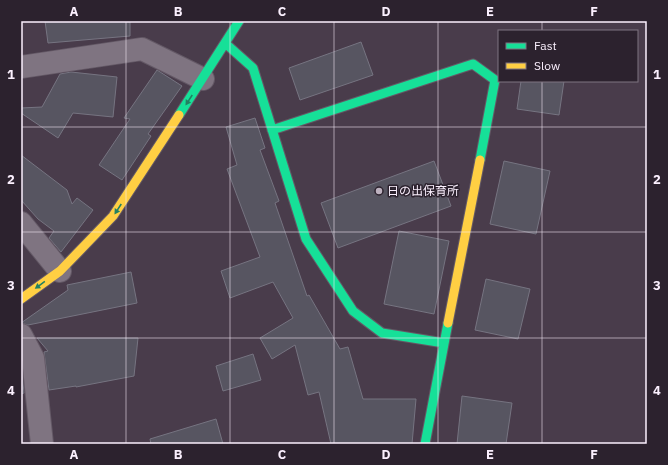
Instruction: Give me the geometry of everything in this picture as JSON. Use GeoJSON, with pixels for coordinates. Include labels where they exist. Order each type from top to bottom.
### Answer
{"type":"FeatureCollection","features":[{"type":"Feature","properties":{"kind":"street"},"geometry":{"type":"LineString","coordinates":[[21,298],[60,270],[113,216],[203,79],[239,21]]}},
{"type":"Feature","properties":{"kind":"street"},"geometry":{"type":"LineString","coordinates":[[225,43],[253,68],[306,239],[353,310],[382,333],[444,342]]}},
{"type":"Feature","properties":{"kind":"street"},"geometry":{"type":"LineString","coordinates":[[21,67],[142,49],[203,79]]}},
{"type":"Feature","properties":{"kind":"street"},"geometry":{"type":"LineString","coordinates":[[272,130],[473,64],[495,80],[425,444]]}},
{"type":"Feature","properties":{"kind":"street"},"geometry":{"type":"LineString","coordinates":[[21,223],[60,270]]}},
{"type":"Feature","properties":{"kind":"street"},"geometry":{"type":"LineString","coordinates":[[21,335],[33,358],[42,444]]}},
{"type":"Feature","properties":{"kind":"building"},"geometry":{"type":"Polygon","coordinates":[[[45,21],[130,21],[130,36],[48,43],[45,21]]]}},
{"type":"Feature","properties":{"kind":"building"},"geometry":{"type":"Polygon","coordinates":[[[361,42],[373,75],[300,100],[289,68],[361,42]]]}},
{"type":"Feature","properties":{"kind":"building"},"geometry":{"type":"Polygon","coordinates":[[[157,70],[182,86],[148,134],[151,136],[122,180],[99,165],[130,119],[124,118],[157,70]]]}},
{"type":"Feature","properties":{"kind":"building"},"geometry":{"type":"Polygon","coordinates":[[[71,72],[117,77],[113,117],[73,113],[58,138],[21,113],[21,108],[42,107],[60,74],[71,72]]]}},
{"type":"Feature","properties":{"kind":"building"},"geometry":{"type":"Polygon","coordinates":[[[521,82],[564,82],[559,115],[517,109],[521,82]]]}},
{"type":"Feature","properties":{"kind":"building"},"geometry":{"type":"Polygon","coordinates":[[[255,118],[265,148],[260,150],[279,201],[275,203],[307,296],[309,295],[340,349],[348,347],[363,399],[416,399],[412,444],[331,444],[319,392],[308,395],[295,345],[272,359],[260,338],[293,318],[273,282],[230,298],[221,271],[260,257],[227,169],[237,165],[226,127],[255,118]]]}},
{"type":"Feature","properties":{"kind":"building"},"geometry":{"type":"Polygon","coordinates":[[[21,155],[67,190],[72,204],[77,198],[93,210],[61,252],[49,238],[54,231],[38,219],[21,200],[21,155]]]}},
{"type":"Feature","properties":{"kind":"building"},"geometry":{"type":"Polygon","coordinates":[[[434,161],[451,206],[338,248],[321,203],[434,161]]]}},
{"type":"Feature","properties":{"kind":"building"},"geometry":{"type":"Polygon","coordinates":[[[504,161],[550,171],[536,234],[490,224],[504,161]]]}},
{"type":"Feature","properties":{"kind":"building"},"geometry":{"type":"Polygon","coordinates":[[[399,231],[449,241],[434,314],[384,304],[399,231]]]}},
{"type":"Feature","properties":{"kind":"building"},"geometry":{"type":"Polygon","coordinates":[[[131,272],[137,303],[28,325],[21,323],[68,290],[67,285],[131,272]]]}},
{"type":"Feature","properties":{"kind":"building"},"geometry":{"type":"Polygon","coordinates":[[[486,279],[530,289],[518,339],[475,330],[486,279]]]}},
{"type":"Feature","properties":{"kind":"building"},"geometry":{"type":"Polygon","coordinates":[[[37,338],[138,338],[134,376],[76,387],[49,390],[44,352],[48,351],[37,338]]]}},
{"type":"Feature","properties":{"kind":"building"},"geometry":{"type":"Polygon","coordinates":[[[253,354],[261,380],[223,391],[216,366],[253,354]]]}},
{"type":"Feature","properties":{"kind":"building"},"geometry":{"type":"Polygon","coordinates":[[[21,363],[24,393],[21,394],[21,363]]]}},
{"type":"Feature","properties":{"kind":"building"},"geometry":{"type":"Polygon","coordinates":[[[462,396],[512,403],[506,444],[457,444],[462,396]]]}},
{"type":"Feature","properties":{"kind":"building"},"geometry":{"type":"Polygon","coordinates":[[[216,419],[223,444],[151,444],[150,439],[216,419]]]}},
{"type":"Feature","properties":{"kind":"traffic: fast"},"geometry":{"type":"LineString","coordinates":[[179,115],[239,21]]}},
{"type":"Feature","properties":{"kind":"traffic: fast"},"geometry":{"type":"LineString","coordinates":[[225,43],[253,68],[306,239],[353,311],[382,333],[444,343]]}},
{"type":"Feature","properties":{"kind":"traffic: fast"},"geometry":{"type":"LineString","coordinates":[[272,130],[473,64],[495,80],[480,160]]}},
{"type":"Feature","properties":{"kind":"traffic: fast"},"geometry":{"type":"LineString","coordinates":[[425,444],[448,323]]}},
{"type":"Feature","properties":{"kind":"traffic: slow"},"geometry":{"type":"LineString","coordinates":[[21,299],[60,271],[113,216],[179,115]]}},
{"type":"Feature","properties":{"kind":"traffic: slow"},"geometry":{"type":"LineString","coordinates":[[448,323],[480,160]]}},
{"type":"Feature","properties":{"kind":"place","name":"日の出保育所"},"geometry":{"type":"Point","coordinates":[379,191]}}]}
